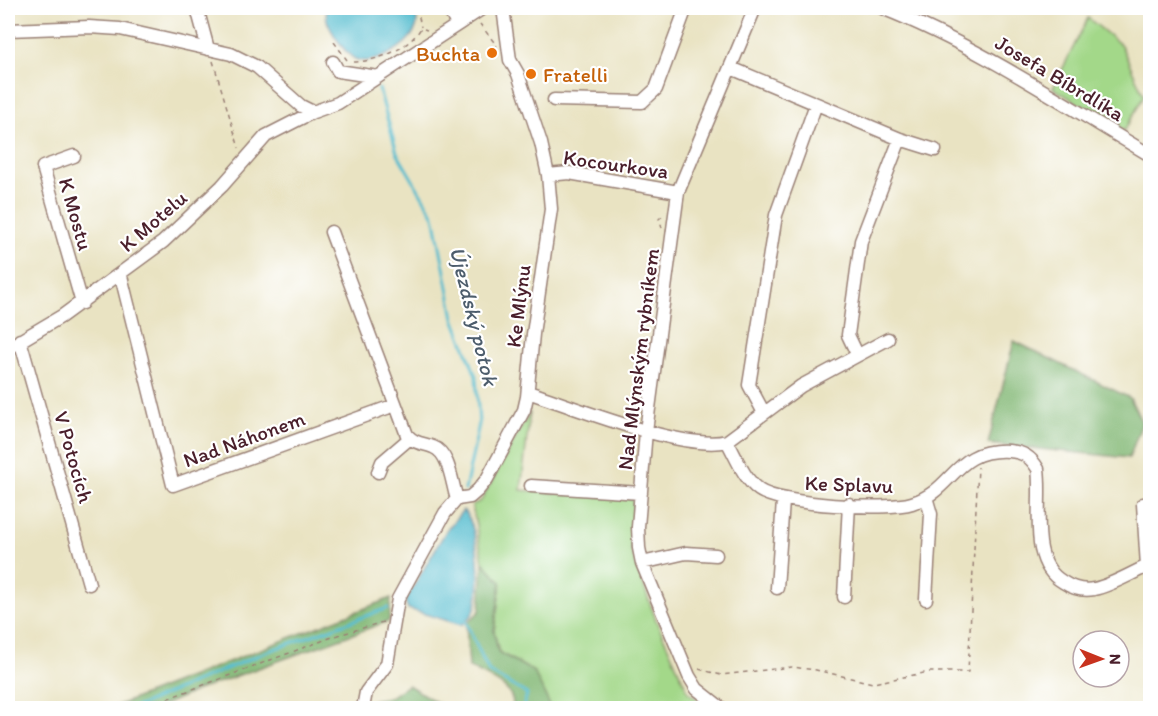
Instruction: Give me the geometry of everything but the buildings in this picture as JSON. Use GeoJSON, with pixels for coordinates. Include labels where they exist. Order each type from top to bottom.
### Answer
{"type":"FeatureCollection","features":[{"type":"Feature","properties":{"kind":"street"},"geometry":{"type":"LineString","coordinates":[[197,8],[208,49]]}},
{"type":"Feature","properties":{"kind":"street"},"geometry":{"type":"LineString","coordinates":[[448,8],[457,24]]}},
{"type":"Feature","properties":{"kind":"street","name":"Ke Mlýnu"},"geometry":{"type":"LineString","coordinates":[[363,708],[366,692],[387,664],[398,599],[435,529],[457,500],[470,497],[487,479],[524,410],[528,392],[533,334],[551,209],[548,175],[538,133],[518,74],[510,60],[503,8]]}},
{"type":"Feature","properties":{"kind":"street"},"geometry":{"type":"LineString","coordinates":[[555,100],[642,102],[656,89],[686,8]]}},
{"type":"Feature","properties":{"kind":"street","name":"Nad Mlýnským rybníkem"},"geometry":{"type":"LineString","coordinates":[[721,708],[697,689],[684,665],[642,563],[638,527],[646,431],[678,192],[755,8]]}},
{"type":"Feature","properties":{"kind":"street","name":"K Motelu"},"geometry":{"type":"LineString","coordinates":[[8,348],[82,303],[121,276],[163,242],[222,186],[266,136],[313,112],[338,103],[477,11]]}},
{"type":"Feature","properties":{"kind":"street","name":"Josefa Bíbrdlíka"},"geometry":{"type":"LineString","coordinates":[[880,12],[906,12],[1003,65],[1150,155]]}},
{"type":"Feature","properties":{"kind":"street"},"geometry":{"type":"LineString","coordinates":[[8,30],[89,27],[120,29],[208,49],[245,60],[302,106],[313,112]]}},
{"type":"Feature","properties":{"kind":"street"},"geometry":{"type":"LineString","coordinates":[[333,63],[338,71],[378,76]]}},
{"type":"Feature","properties":{"kind":"street"},"geometry":{"type":"LineString","coordinates":[[731,68],[900,139],[935,150]]}},
{"type":"Feature","properties":{"kind":"street"},"geometry":{"type":"LineString","coordinates":[[764,413],[749,385],[776,215],[816,104]]}},
{"type":"Feature","properties":{"kind":"street"},"geometry":{"type":"LineString","coordinates":[[857,354],[848,335],[861,241],[900,139]]}},
{"type":"Feature","properties":{"kind":"street","name":"K Mostu"},"geometry":{"type":"LineString","coordinates":[[74,156],[43,167],[82,303]]}},
{"type":"Feature","properties":{"kind":"street","name":"Kocourkova"},"geometry":{"type":"LineString","coordinates":[[548,175],[569,172],[678,192]]}},
{"type":"Feature","properties":{"kind":"street"},"geometry":{"type":"LineString","coordinates":[[331,232],[395,405],[410,438],[440,450],[457,500]]}},
{"type":"Feature","properties":{"kind":"street","name":"Nad Náhonem"},"geometry":{"type":"LineString","coordinates":[[121,276],[173,485],[395,405]]}},
{"type":"Feature","properties":{"kind":"street"},"geometry":{"type":"LineString","coordinates":[[528,392],[646,431],[701,444],[727,441],[801,386],[888,339]]}},
{"type":"Feature","properties":{"kind":"street","name":"V Potocích"},"geometry":{"type":"LineString","coordinates":[[20,340],[89,584]]}},
{"type":"Feature","properties":{"kind":"street"},"geometry":{"type":"LineString","coordinates":[[378,472],[382,462],[410,438]]}},
{"type":"Feature","properties":{"kind":"street","name":"Ke Splavu"},"geometry":{"type":"LineString","coordinates":[[727,441],[748,478],[758,489],[783,501],[894,507],[926,497],[966,460],[979,453]]}},
{"type":"Feature","properties":{"kind":"street"},"geometry":{"type":"LineString","coordinates":[[979,453],[993,450],[1023,453],[1032,459],[1038,469],[1041,555],[1049,571],[1071,586],[1095,589],[1149,566],[1143,504]]}},
{"type":"Feature","properties":{"kind":"street"},"geometry":{"type":"LineString","coordinates":[[531,486],[641,493]]}},
{"type":"Feature","properties":{"kind":"street"},"geometry":{"type":"LineString","coordinates":[[926,497],[931,514],[926,599]]}},
{"type":"Feature","properties":{"kind":"street"},"geometry":{"type":"LineString","coordinates":[[777,588],[783,501]]}},
{"type":"Feature","properties":{"kind":"street"},"geometry":{"type":"LineString","coordinates":[[844,597],[849,504]]}},
{"type":"Feature","properties":{"kind":"street"},"geometry":{"type":"LineString","coordinates":[[642,563],[686,553],[716,555]]}},
{"type":"Feature","properties":{"kind":"path"},"geometry":{"type":"LineString","coordinates":[[417,8],[421,28]]}},
{"type":"Feature","properties":{"kind":"path"},"geometry":{"type":"LineString","coordinates":[[856,8],[880,12]]}},
{"type":"Feature","properties":{"kind":"path"},"geometry":{"type":"LineString","coordinates":[[477,11],[510,60]]}},
{"type":"Feature","properties":{"kind":"path"},"geometry":{"type":"LineString","coordinates":[[421,28],[430,31]]}},
{"type":"Feature","properties":{"kind":"path"},"geometry":{"type":"LineString","coordinates":[[334,42],[348,62],[371,61],[406,45],[421,28]]}},
{"type":"Feature","properties":{"kind":"path"},"geometry":{"type":"LineString","coordinates":[[208,49],[217,68],[236,142],[246,157]]}},
{"type":"Feature","properties":{"kind":"path"},"geometry":{"type":"LineString","coordinates":[[684,665],[721,675],[755,670],[800,668],[873,682],[929,672],[968,672],[979,453]]}},
{"type":"Feature","properties":{"kind":"path"},"geometry":{"type":"LineString","coordinates":[[142,708],[364,626],[395,621]]}},
{"type":"Feature","properties":{"kind":"green space"},"geometry":{"type":"Polygon","coordinates":[[[1088,18],[1121,45],[1144,96],[1124,131],[1053,88],[1088,18]]]}},
{"type":"Feature","properties":{"kind":"green space"},"geometry":{"type":"Polygon","coordinates":[[[1014,341],[1130,398],[1142,423],[1129,458],[988,444],[1014,341]]]}},
{"type":"Feature","properties":{"kind":"green space"},"geometry":{"type":"Polygon","coordinates":[[[530,412],[521,490],[633,499],[631,551],[656,620],[688,692],[709,708],[551,708],[534,672],[499,652],[494,631],[501,582],[483,562],[472,505],[481,501],[530,412]]]}},
{"type":"Feature","properties":{"kind":"green space"},"geometry":{"type":"Polygon","coordinates":[[[483,562],[501,582],[494,631],[498,652],[534,672],[551,708],[512,708],[513,701],[505,688],[469,667],[466,624],[480,611],[483,562]]]}},
{"type":"Feature","properties":{"kind":"green space"},"geometry":{"type":"Polygon","coordinates":[[[391,598],[389,621],[198,690],[157,708],[111,708],[391,598]]]}},
{"type":"Feature","properties":{"kind":"green space"},"geometry":{"type":"Polygon","coordinates":[[[408,685],[446,708],[374,708],[370,704],[372,700],[390,697],[408,685]]]}},
{"type":"Feature","properties":{"kind":"water"},"geometry":{"type":"Polygon","coordinates":[[[327,8],[413,8],[417,24],[411,36],[397,49],[380,58],[362,61],[349,55],[336,38],[327,20],[327,8]]]}},
{"type":"Feature","properties":{"kind":"water"},"geometry":{"type":"Polygon","coordinates":[[[463,510],[473,528],[479,574],[474,611],[461,625],[408,609],[405,601],[446,531],[463,510]]]}},
{"type":"Feature","properties":{"kind":"waterway","name":"Újezdský potok"},"geometry":{"type":"LineString","coordinates":[[379,89],[397,153],[434,216],[454,318],[476,376],[479,424],[465,490]]}},
{"type":"Feature","properties":{"kind":"waterway"},"geometry":{"type":"LineString","coordinates":[[134,708],[266,652],[388,608]]}},
{"type":"Feature","properties":{"kind":"waterway","name":"Újezdský potok"},"geometry":{"type":"LineString","coordinates":[[464,618],[489,672],[527,694],[523,708]]}},
{"type":"Feature","properties":{"kind":"waterway"},"geometry":{"type":"LineString","coordinates":[[378,708],[402,703],[431,708]]}},
{"type":"Feature","properties":{"kind":"place","name":"Buchta"},"geometry":{"type":"Point","coordinates":[492,53]}},
{"type":"Feature","properties":{"kind":"place","name":"Fratelli"},"geometry":{"type":"Point","coordinates":[531,74]}}]}
